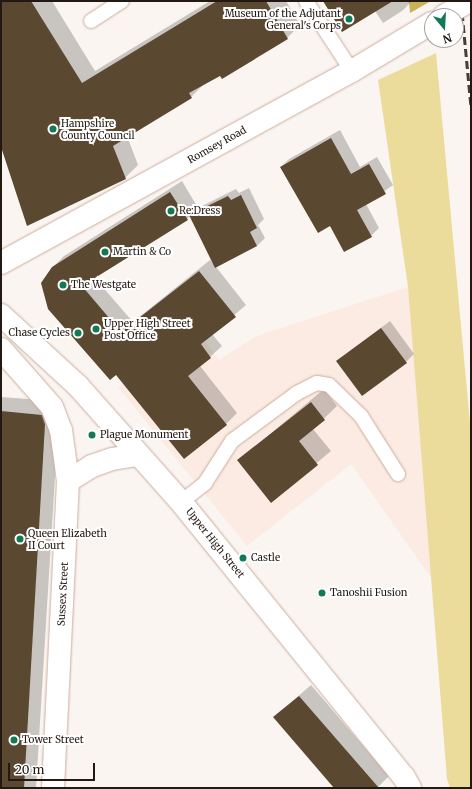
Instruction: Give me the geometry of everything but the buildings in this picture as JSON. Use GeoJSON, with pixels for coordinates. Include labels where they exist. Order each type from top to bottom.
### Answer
{"type":"FeatureCollection","features":[{"type":"Feature","properties":{"kind":"main road"},"geometry":{"type":"LineString","coordinates":[[457,8],[469,1]]}},
{"type":"Feature","properties":{"kind":"main road","name":"Romsey Road"},"geometry":{"type":"LineString","coordinates":[[1,263],[352,71],[424,28]]}},
{"type":"Feature","properties":{"kind":"main road","name":"Upper High Street"},"geometry":{"type":"LineString","coordinates":[[1,315],[78,386],[138,456],[181,502],[404,777],[410,788]]}},
{"type":"Feature","properties":{"kind":"main road","name":"Sussex Street"},"geometry":{"type":"LineString","coordinates":[[1,349],[52,407],[61,430],[68,481],[53,788]]}},
{"type":"Feature","properties":{"kind":"main road"},"geometry":{"type":"LineString","coordinates":[[68,481],[92,466],[112,460],[138,456]]}},
{"type":"Feature","properties":{"kind":"lane"},"geometry":{"type":"LineString","coordinates":[[91,21],[122,1]]}},
{"type":"Feature","properties":{"kind":"lane"},"geometry":{"type":"LineString","coordinates":[[306,1],[352,71]]}},
{"type":"Feature","properties":{"kind":"lane"},"geometry":{"type":"LineString","coordinates":[[181,502],[205,483],[232,441],[297,393],[317,383],[329,385],[361,416],[398,474]]}},
{"type":"Feature","properties":{"kind":"shaded area"},"geometry":{"type":"Polygon","coordinates":[[[409,1],[431,1],[410,13],[409,1]]]}},
{"type":"Feature","properties":{"kind":"shaded area"},"geometry":{"type":"Polygon","coordinates":[[[436,53],[471,434],[471,788],[450,788],[447,779],[408,287],[378,80],[436,53]]]}},
{"type":"Feature","properties":{"kind":"shaded area"},"geometry":{"type":"Polygon","coordinates":[[[408,287],[432,579],[351,464],[247,546],[118,387],[194,326],[219,360],[256,336],[408,287]]]}},
{"type":"Feature","properties":{"kind":"railway"},"geometry":{"type":"LineString","coordinates":[[461,1],[471,107]]}},
{"type":"Feature","properties":{"kind":"place","name":"Museum of the Adjutant General's Corps"},"geometry":{"type":"Point","coordinates":[349,19]}},
{"type":"Feature","properties":{"kind":"place","name":"Hampshire County Council"},"geometry":{"type":"Point","coordinates":[53,129]}},
{"type":"Feature","properties":{"kind":"place","name":"Re:Dress"},"geometry":{"type":"Point","coordinates":[171,211]}},
{"type":"Feature","properties":{"kind":"place","name":"Martin & Co"},"geometry":{"type":"Point","coordinates":[105,252]}},
{"type":"Feature","properties":{"kind":"place","name":"The Westgate"},"geometry":{"type":"Point","coordinates":[63,285]}},
{"type":"Feature","properties":{"kind":"place","name":"Upper High Street Post Office"},"geometry":{"type":"Point","coordinates":[96,329]}},
{"type":"Feature","properties":{"kind":"place","name":"Chase Cycles"},"geometry":{"type":"Point","coordinates":[78,333]}},
{"type":"Feature","properties":{"kind":"place","name":"Plague Monument"},"geometry":{"type":"Point","coordinates":[92,435]}},
{"type":"Feature","properties":{"kind":"place","name":"Queen Elizabeth II Court"},"geometry":{"type":"Point","coordinates":[20,539]}},
{"type":"Feature","properties":{"kind":"place","name":"Castle"},"geometry":{"type":"Point","coordinates":[243,558]}},
{"type":"Feature","properties":{"kind":"place","name":"Tanoshii Fusion"},"geometry":{"type":"Point","coordinates":[322,593]}},
{"type":"Feature","properties":{"kind":"place","name":"Tower Street"},"geometry":{"type":"Point","coordinates":[14,740]}}]}
